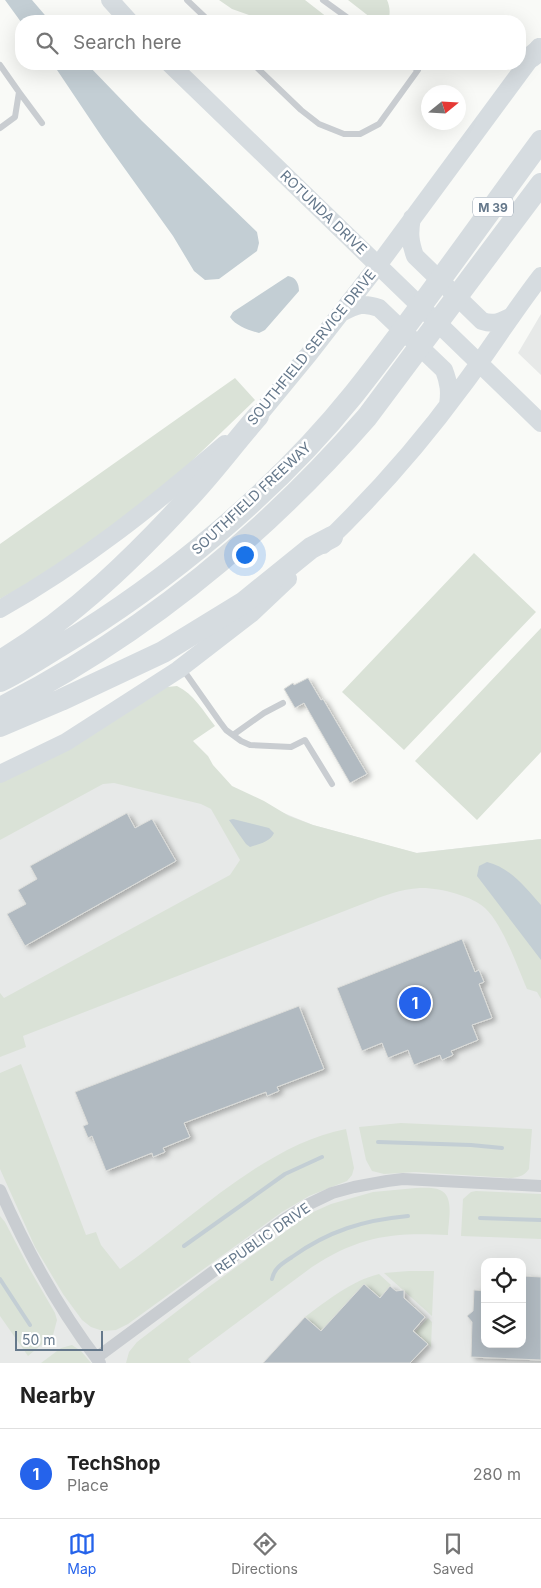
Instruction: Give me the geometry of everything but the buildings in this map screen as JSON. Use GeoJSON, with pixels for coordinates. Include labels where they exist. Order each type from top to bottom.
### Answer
{"type":"FeatureCollection","features":[{"type":"Feature","properties":{"kind":"highway","name":"SOUTHFIELD FREEWAY"},"geometry":{"type":"LineString","coordinates":[[0,681],[103,620],[136,597],[208,539],[280,474],[354,394],[541,141]]}},
{"type":"Feature","properties":{"kind":"highway","name":"SOUTHFIELD FREEWAY"},"geometry":{"type":"LineString","coordinates":[[0,708],[116,641],[151,616],[203,576],[290,499],[342,446],[366,417],[541,184]]}},
{"type":"Feature","properties":{"kind":"highway"},"geometry":{"type":"LineString","coordinates":[[0,661],[43,633],[85,600],[196,491],[258,416]]}},
{"type":"Feature","properties":{"kind":"highway"},"geometry":{"type":"LineString","coordinates":[[0,726],[61,700],[163,652],[243,603],[311,548],[332,537]]}},
{"type":"Feature","properties":{"kind":"main road"},"geometry":{"type":"LineString","coordinates":[[110,0],[124,15]]}},
{"type":"Feature","properties":{"kind":"main road","name":"SOUTHFIELD SERVICE DRIVE"},"geometry":{"type":"LineString","coordinates":[[526,66],[538,50]]}},
{"type":"Feature","properties":{"kind":"main road","name":"ROTUNDA DRIVE"},"geometry":{"type":"LineString","coordinates":[[176,70],[379,264],[541,423]]}},
{"type":"Feature","properties":{"kind":"main road","name":"SOUTHFIELD SERVICE DRIVE"},"geometry":{"type":"LineString","coordinates":[[0,609],[85,556],[131,522],[167,494],[258,416],[379,264],[523,70]]}},
{"type":"Feature","properties":{"kind":"main road"},"geometry":{"type":"LineString","coordinates":[[412,218],[409,232],[410,244],[415,256],[482,321],[490,324],[512,316]]}},
{"type":"Feature","properties":{"kind":"main road"},"geometry":{"type":"LineString","coordinates":[[0,774],[66,742],[181,667],[252,613],[332,537],[390,474],[448,405],[541,276]]}},
{"type":"Feature","properties":{"kind":"main road"},"geometry":{"type":"LineString","coordinates":[[341,313],[357,305],[368,304],[379,308],[444,370],[450,392],[448,405]]}},
{"type":"Feature","properties":{"kind":"street","name":"REPUBLIC DRIVE"},"geometry":{"type":"LineString","coordinates":[[98,1360],[283,1220],[307,1205],[332,1193],[370,1183],[403,1180],[541,1186]]}},
{"type":"Feature","properties":{"kind":"street"},"geometry":{"type":"LineString","coordinates":[[0,1190],[47,1284],[98,1360]]}},
{"type":"Feature","properties":{"kind":"lane"},"geometry":{"type":"LineString","coordinates":[[187,0],[203,15]]}},
{"type":"Feature","properties":{"kind":"lane"},"geometry":{"type":"LineString","coordinates":[[323,0],[344,15]]}},
{"type":"Feature","properties":{"kind":"lane"},"geometry":{"type":"LineString","coordinates":[[0,65],[42,123]]}},
{"type":"Feature","properties":{"kind":"lane"},"geometry":{"type":"LineString","coordinates":[[259,70],[301,110],[319,124],[344,134],[360,134],[379,124],[418,70]]}},
{"type":"Feature","properties":{"kind":"lane"},"geometry":{"type":"LineString","coordinates":[[0,128],[15,118],[19,92]]}},
{"type":"Feature","properties":{"kind":"lane"},"geometry":{"type":"LineString","coordinates":[[181,667],[226,730],[250,745],[291,747],[305,740],[332,784]]}},
{"type":"Feature","properties":{"kind":"lane"},"geometry":{"type":"LineString","coordinates":[[233,735],[264,713],[283,703]]}},
{"type":"Feature","properties":{"kind":"shaded area"},"geometry":{"type":"Polygon","coordinates":[[[5,0],[32,0],[45,15],[16,15],[5,0]]]}},
{"type":"Feature","properties":{"kind":"shaded area"},"geometry":{"type":"Polygon","coordinates":[[[219,0],[305,0],[324,15],[249,15],[232,9],[219,0]]]}},
{"type":"Feature","properties":{"kind":"shaded area"},"geometry":{"type":"Polygon","coordinates":[[[348,0],[387,0],[389,15],[367,15],[348,0]]]}},
{"type":"Feature","properties":{"kind":"shaded area"},"geometry":{"type":"Polygon","coordinates":[[[57,70],[93,70],[142,121],[257,232],[259,243],[257,251],[219,279],[205,280],[194,271],[173,236],[102,137],[57,70]]]}},
{"type":"Feature","properties":{"kind":"shaded area"},"geometry":{"type":"Polygon","coordinates":[[[288,276],[296,281],[299,291],[265,330],[259,333],[247,329],[230,317],[233,312],[288,276]]]}},
{"type":"Feature","properties":{"kind":"shaded area"},"geometry":{"type":"Polygon","coordinates":[[[541,314],[541,375],[518,353],[541,314]]]}},
{"type":"Feature","properties":{"kind":"shaded area"},"geometry":{"type":"Polygon","coordinates":[[[235,378],[255,400],[168,484],[86,545],[27,584],[0,599],[0,544],[235,378]]]}},
{"type":"Feature","properties":{"kind":"shaded area"},"geometry":{"type":"Polygon","coordinates":[[[474,553],[536,612],[404,750],[342,692],[474,553]]]}},
{"type":"Feature","properties":{"kind":"shaded area"},"geometry":{"type":"Polygon","coordinates":[[[541,628],[541,752],[477,820],[415,761],[541,628]]]}},
{"type":"Feature","properties":{"kind":"shaded area"},"geometry":{"type":"Polygon","coordinates":[[[177,686],[193,698],[215,726],[193,741],[208,756],[213,765],[232,786],[264,801],[289,816],[313,825],[417,853],[541,839],[541,999],[537,992],[527,989],[504,935],[492,915],[485,908],[472,900],[454,893],[427,888],[413,889],[392,893],[372,900],[23,1036],[26,1047],[0,1057],[0,993],[4,998],[230,875],[240,860],[211,809],[201,804],[114,783],[103,784],[0,840],[0,782],[167,687],[177,686]]]}},
{"type":"Feature","properties":{"kind":"shaded area"},"geometry":{"type":"Polygon","coordinates":[[[101,738],[313,825],[416,853],[541,839],[541,1363],[0,1363],[0,786],[101,738]]]}},
{"type":"Feature","properties":{"kind":"shaded area"},"geometry":{"type":"Polygon","coordinates":[[[233,819],[269,828],[274,833],[267,841],[250,847],[229,820],[233,819]]]}},
{"type":"Feature","properties":{"kind":"shaded area"},"geometry":{"type":"Polygon","coordinates":[[[487,862],[510,873],[541,905],[541,960],[477,876],[479,866],[487,862]]]}},
{"type":"Feature","properties":{"kind":"shaded area"},"geometry":{"type":"Polygon","coordinates":[[[21,1064],[86,1235],[96,1232],[101,1245],[120,1269],[256,1168],[285,1151],[315,1138],[346,1129],[354,1168],[352,1175],[347,1181],[309,1196],[282,1212],[128,1324],[116,1330],[103,1331],[91,1327],[82,1320],[63,1294],[35,1247],[0,1169],[0,1073],[21,1064]]]}},
{"type":"Feature","properties":{"kind":"shaded area"},"geometry":{"type":"Polygon","coordinates":[[[401,1123],[532,1129],[529,1169],[526,1173],[512,1178],[415,1172],[384,1174],[372,1171],[366,1160],[359,1127],[401,1123]]]}},
{"type":"Feature","properties":{"kind":"shaded area"},"geometry":{"type":"Polygon","coordinates":[[[434,1188],[445,1193],[449,1203],[448,1235],[410,1234],[377,1238],[345,1248],[312,1267],[188,1359],[191,1363],[126,1363],[129,1352],[137,1342],[311,1213],[331,1204],[373,1192],[434,1188]]]}},
{"type":"Feature","properties":{"kind":"shaded area"},"geometry":{"type":"Polygon","coordinates":[[[471,1192],[541,1194],[541,1239],[461,1236],[463,1199],[471,1192]]]}},
{"type":"Feature","properties":{"kind":"shaded area"},"geometry":{"type":"Polygon","coordinates":[[[0,1216],[55,1313],[57,1320],[53,1335],[28,1356],[0,1316],[0,1216]]]}},
{"type":"Feature","properties":{"kind":"shaded area"},"geometry":{"type":"Polygon","coordinates":[[[434,1271],[432,1316],[384,1273],[434,1271]]]}},
{"type":"Feature","properties":{"kind":"shaded area"},"geometry":{"type":"Polygon","coordinates":[[[379,1274],[391,1285],[380,1298],[364,1284],[321,1331],[305,1317],[349,1286],[379,1274]]]}},
{"type":"Feature","properties":{"kind":"shaded area"},"geometry":{"type":"Polygon","coordinates":[[[428,1318],[432,1322],[431,1347],[415,1332],[428,1318]]]}},
{"type":"Feature","properties":{"kind":"shaded area"},"geometry":{"type":"Polygon","coordinates":[[[72,1345],[81,1351],[91,1363],[41,1363],[61,1348],[72,1345]]]}},
{"type":"Feature","properties":{"kind":"waterway"},"geometry":{"type":"LineString","coordinates":[[378,1142],[502,1148]]}},
{"type":"Feature","properties":{"kind":"waterway"},"geometry":{"type":"LineString","coordinates":[[184,1246],[285,1174],[322,1157]]}},
{"type":"Feature","properties":{"kind":"waterway"},"geometry":{"type":"LineString","coordinates":[[272,1279],[282,1264],[319,1240],[361,1224],[408,1216]]}},
{"type":"Feature","properties":{"kind":"waterway"},"geometry":{"type":"LineString","coordinates":[[480,1218],[541,1220]]}},
{"type":"Feature","properties":{"kind":"waterway"},"geometry":{"type":"LineString","coordinates":[[0,1279],[30,1325]]}},
{"type":"Feature","properties":{"kind":"place","name":"TechShop"},"geometry":{"type":"Point","coordinates":[415,1003]}}]}
